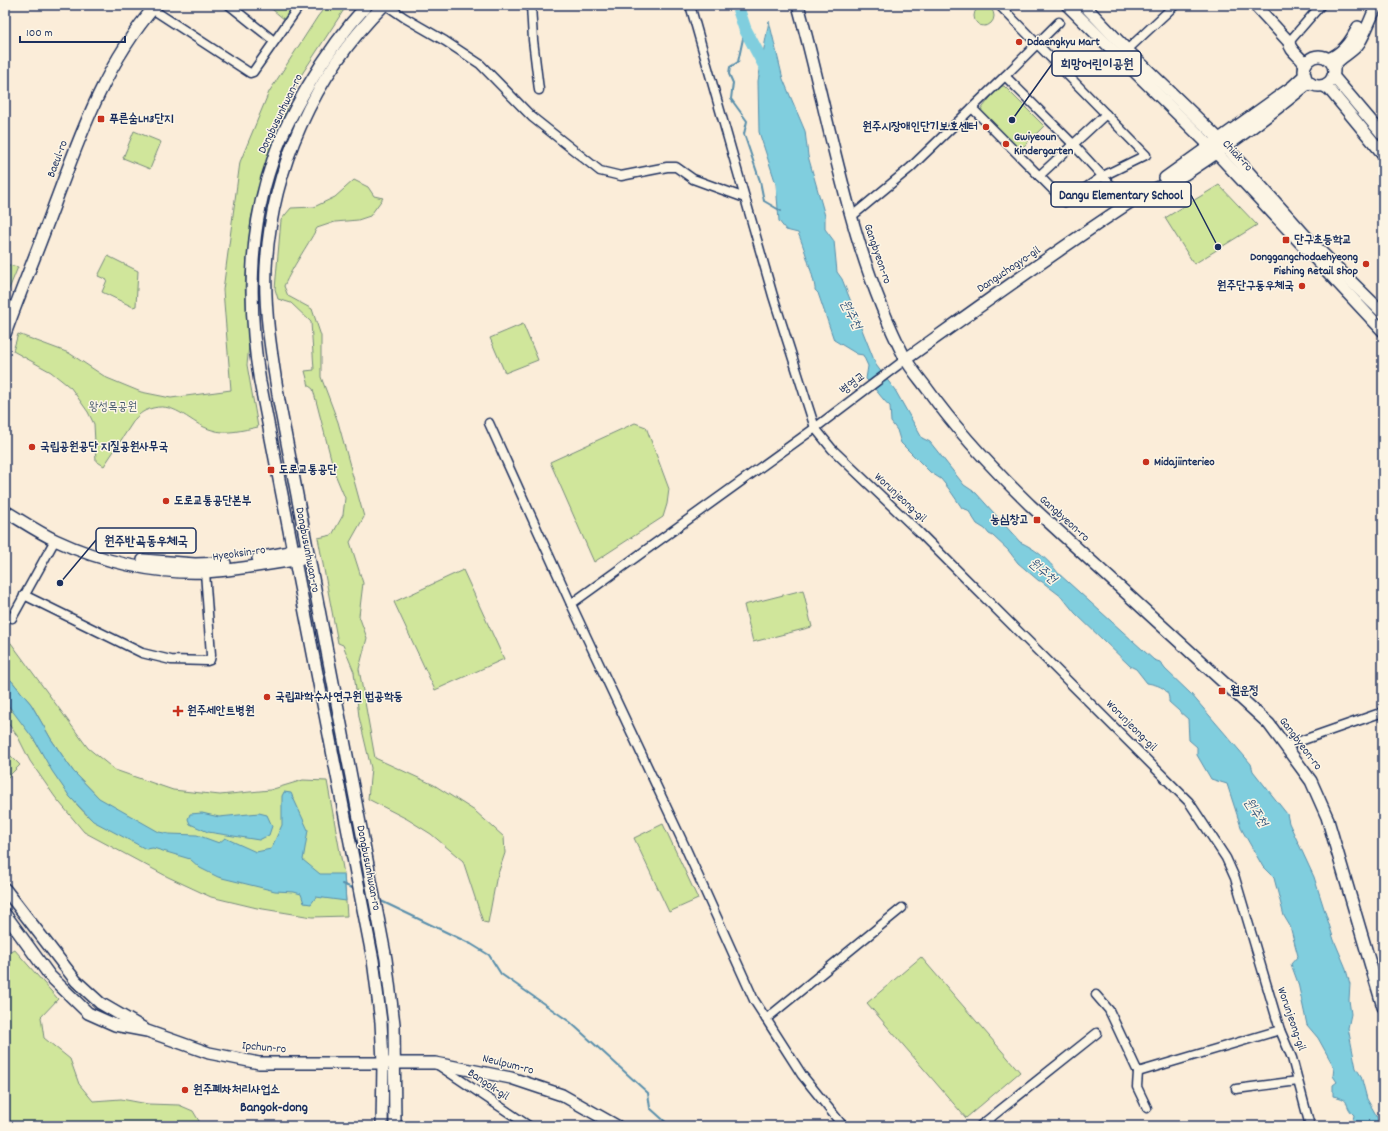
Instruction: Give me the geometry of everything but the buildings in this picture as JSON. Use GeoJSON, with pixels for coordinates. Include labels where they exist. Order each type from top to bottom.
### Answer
{"type":"FeatureCollection","features":[{"type":"Feature","properties":{"kind":"street"},"geometry":{"type":"LineString","coordinates":[[229,5],[274,41]]}},
{"type":"Feature","properties":{"kind":"street"},"geometry":{"type":"LineString","coordinates":[[154,7],[248,72],[253,72],[300,5]]}},
{"type":"Feature","properties":{"kind":"street","name":"Dongbusunhwan-ro"},"geometry":{"type":"LineString","coordinates":[[367,5],[332,48],[302,98],[272,162],[257,225],[253,276],[257,362],[364,913],[378,996],[384,1062],[382,1126]]}},
{"type":"Feature","properties":{"kind":"street"},"geometry":{"type":"LineString","coordinates":[[385,5],[480,64],[532,117],[600,171],[621,176],[667,167],[676,167],[693,179],[745,198]]}},
{"type":"Feature","properties":{"kind":"street","name":"Dongbusunhwan-ro"},"geometry":{"type":"LineString","coordinates":[[385,5],[346,47],[329,71],[312,103],[286,164],[273,206],[266,268],[270,347],[391,994],[396,1062],[395,1126]]}},
{"type":"Feature","properties":{"kind":"street"},"geometry":{"type":"LineString","coordinates":[[532,5],[533,40],[539,90]]}},
{"type":"Feature","properties":{"kind":"street"},"geometry":{"type":"LineString","coordinates":[[571,604],[815,428],[773,296],[690,5]]}},
{"type":"Feature","properties":{"kind":"street","name":"Gangbyeon-ro"},"geometry":{"type":"LineString","coordinates":[[798,5],[851,217],[874,287],[902,362],[965,439],[996,472],[1030,506],[1269,724],[1286,746],[1311,781],[1327,816],[1383,1007]]}},
{"type":"Feature","properties":{"kind":"street"},"geometry":{"type":"LineString","coordinates":[[972,108],[1065,202],[1103,176],[1146,155],[999,5]]}},
{"type":"Feature","properties":{"kind":"street","name":"Chiak-ro"},"geometry":{"type":"LineString","coordinates":[[1067,5],[1123,54],[1383,313]]}},
{"type":"Feature","properties":{"kind":"street","name":"Chiak-ro"},"geometry":{"type":"LineString","coordinates":[[1084,5],[1123,54]]}},
{"type":"Feature","properties":{"kind":"street"},"geometry":{"type":"LineString","coordinates":[[1123,54],[1175,5]]}},
{"type":"Feature","properties":{"kind":"street"},"geometry":{"type":"LineString","coordinates":[[1254,5],[1289,42],[1290,48],[1304,61],[1308,70],[1319,86],[1324,86],[1330,90],[1383,154]]}},
{"type":"Feature","properties":{"kind":"street"},"geometry":{"type":"LineString","coordinates":[[1289,42],[1320,5]]}},
{"type":"Feature","properties":{"kind":"street"},"geometry":{"type":"LineString","coordinates":[[1324,86],[1331,80],[1332,57],[1352,39],[1369,5]]}},
{"type":"Feature","properties":{"kind":"street"},"geometry":{"type":"LineString","coordinates":[[1331,67],[1359,43],[1376,5]]}},
{"type":"Feature","properties":{"kind":"street","name":"Baeul-ro"},"geometry":{"type":"LineString","coordinates":[[5,334],[78,140],[108,73],[125,46],[154,7]]}},
{"type":"Feature","properties":{"kind":"street"},"geometry":{"type":"LineString","coordinates":[[851,217],[910,168],[1059,22]]}},
{"type":"Feature","properties":{"kind":"street"},"geometry":{"type":"LineString","coordinates":[[1308,70],[1323,57],[1383,135]]}},
{"type":"Feature","properties":{"kind":"street","name":"Chiak-ro"},"geometry":{"type":"LineString","coordinates":[[1217,146],[1292,87],[1308,70]]}},
{"type":"Feature","properties":{"kind":"street"},"geometry":{"type":"LineString","coordinates":[[1005,76],[1073,144],[1128,204]]}},
{"type":"Feature","properties":{"kind":"street"},"geometry":{"type":"LineString","coordinates":[[1040,176],[1106,114]]}},
{"type":"Feature","properties":{"kind":"street","name":"Chiak-ro"},"geometry":{"type":"LineString","coordinates":[[1217,146],[1383,331]]}},
{"type":"Feature","properties":{"kind":"street","name":"Danguchogyo-gil"},"geometry":{"type":"LineString","coordinates":[[902,362],[1010,283],[1128,204],[1157,188],[1167,185],[1217,146]]}},
{"type":"Feature","properties":{"kind":"street","name":"병영교"},"geometry":{"type":"LineString","coordinates":[[815,428],[902,362]]}},
{"type":"Feature","properties":{"kind":"street"},"geometry":{"type":"LineString","coordinates":[[489,423],[571,604],[677,829],[754,1000],[802,1075],[843,1126]]}},
{"type":"Feature","properties":{"kind":"street","name":"Worunjeong-gil"},"geometry":{"type":"LineString","coordinates":[[815,428],[832,449],[920,533],[1189,802],[1226,858],[1235,878],[1280,1030],[1292,1058],[1310,1126]]}},
{"type":"Feature","properties":{"kind":"street","name":"Hyeoksin-ro"},"geometry":{"type":"LineString","coordinates":[[5,503],[56,538],[103,552],[147,561],[226,563],[295,555]]}},
{"type":"Feature","properties":{"kind":"street","name":"Hyeoksin-ro"},"geometry":{"type":"LineString","coordinates":[[5,511],[56,538],[101,558],[134,566],[163,570],[205,572],[295,555]]}},
{"type":"Feature","properties":{"kind":"street"},"geometry":{"type":"LineString","coordinates":[[12,618],[56,538]]}},
{"type":"Feature","properties":{"kind":"street"},"geometry":{"type":"LineString","coordinates":[[295,555],[309,553]]}},
{"type":"Feature","properties":{"kind":"street"},"geometry":{"type":"LineString","coordinates":[[24,595],[142,653],[171,660],[207,662],[210,660],[211,655],[205,572]]}},
{"type":"Feature","properties":{"kind":"street"},"geometry":{"type":"LineString","coordinates":[[1286,746],[1383,712]]}},
{"type":"Feature","properties":{"kind":"street","name":"Ipchun-ro"},"geometry":{"type":"LineString","coordinates":[[5,888],[76,981],[100,1003],[125,1016],[147,1031]]}},
{"type":"Feature","properties":{"kind":"street"},"geometry":{"type":"LineString","coordinates":[[766,1019],[902,908]]}},
{"type":"Feature","properties":{"kind":"street","name":"Ipchun-ro"},"geometry":{"type":"LineString","coordinates":[[5,914],[50,976],[88,1013],[116,1025],[147,1031],[209,1053],[259,1063],[342,1064],[384,1062]]}},
{"type":"Feature","properties":{"kind":"street"},"geometry":{"type":"LineString","coordinates":[[1096,995],[1109,1010],[1138,1072],[1137,1087],[1147,1108]]}},
{"type":"Feature","properties":{"kind":"street"},"geometry":{"type":"LineString","coordinates":[[1138,1072],[1280,1030]]}},
{"type":"Feature","properties":{"kind":"street"},"geometry":{"type":"LineString","coordinates":[[980,1126],[1097,1033]]}},
{"type":"Feature","properties":{"kind":"street","name":"Neulpum-ro"},"geometry":{"type":"LineString","coordinates":[[384,1062],[435,1063],[511,1078],[562,1094],[617,1126]]}},
{"type":"Feature","properties":{"kind":"street","name":"Bangok-gil"},"geometry":{"type":"LineString","coordinates":[[435,1063],[529,1126]]}},
{"type":"Feature","properties":{"kind":"street"},"geometry":{"type":"LineString","coordinates":[[1236,1089],[1298,1081]]}},
{"type":"Feature","properties":{"kind":"green space"},"geometry":{"type":"Polygon","coordinates":[[[267,5],[297,5],[285,20],[267,5]]]}},
{"type":"Feature","properties":{"kind":"green space","name":"왕성목공원"},"geometry":{"type":"Polygon","coordinates":[[[327,5],[347,5],[300,77],[269,151],[251,219],[245,287],[249,345],[247,365],[258,427],[235,432],[223,432],[204,427],[183,414],[169,408],[153,408],[143,412],[135,419],[104,466],[96,461],[94,424],[88,412],[71,388],[51,372],[13,351],[18,334],[69,353],[107,378],[141,392],[171,398],[231,390],[223,290],[240,162],[269,92],[318,16],[327,5]]]}},
{"type":"Feature","properties":{"kind":"green space"},"geometry":{"type":"Polygon","coordinates":[[[984,6],[991,9],[994,16],[991,23],[984,26],[977,23],[974,16],[977,9],[984,6]]]}},
{"type":"Feature","properties":{"kind":"green space"},"geometry":{"type":"Polygon","coordinates":[[[999,86],[1004,86],[1044,126],[1019,151],[980,111],[999,86]]]}},
{"type":"Feature","properties":{"kind":"green space"},"geometry":{"type":"Polygon","coordinates":[[[134,131],[161,142],[150,169],[123,158],[134,131]]]}},
{"type":"Feature","properties":{"kind":"green space"},"geometry":{"type":"Polygon","coordinates":[[[354,180],[368,187],[374,196],[383,198],[370,216],[358,220],[335,222],[317,228],[291,271],[284,286],[288,296],[312,309],[321,336],[321,377],[338,422],[364,517],[350,542],[363,583],[359,616],[367,638],[359,669],[375,758],[434,785],[475,811],[504,837],[505,853],[496,880],[488,923],[483,922],[463,861],[431,834],[407,819],[368,799],[371,768],[359,717],[354,672],[343,645],[338,643],[318,538],[332,535],[343,515],[345,498],[335,474],[313,389],[309,386],[305,371],[314,370],[311,322],[291,303],[278,299],[275,289],[281,220],[291,208],[314,207],[335,197],[354,180]]]}},
{"type":"Feature","properties":{"kind":"green space"},"geometry":{"type":"Polygon","coordinates":[[[1219,185],[1257,225],[1194,264],[1165,218],[1219,185]]]}},
{"type":"Feature","properties":{"kind":"green space"},"geometry":{"type":"Polygon","coordinates":[[[108,256],[138,271],[136,306],[133,307],[102,292],[107,280],[98,276],[108,256]]]}},
{"type":"Feature","properties":{"kind":"green space"},"geometry":{"type":"Polygon","coordinates":[[[5,264],[18,267],[5,299],[5,264]]]}},
{"type":"Feature","properties":{"kind":"green space"},"geometry":{"type":"Polygon","coordinates":[[[523,324],[538,360],[505,373],[490,338],[523,324]]]}},
{"type":"Feature","properties":{"kind":"green space"},"geometry":{"type":"Polygon","coordinates":[[[635,423],[646,427],[669,489],[667,504],[663,517],[594,562],[550,462],[635,423]]]}},
{"type":"Feature","properties":{"kind":"green space"},"geometry":{"type":"Polygon","coordinates":[[[463,570],[504,659],[435,690],[394,602],[463,570]]]}},
{"type":"Feature","properties":{"kind":"green space"},"geometry":{"type":"Polygon","coordinates":[[[803,590],[812,627],[753,642],[744,605],[803,590]]]}},
{"type":"Feature","properties":{"kind":"green space"},"geometry":{"type":"Polygon","coordinates":[[[5,637],[11,643],[88,748],[115,770],[173,790],[220,795],[270,790],[303,780],[327,781],[344,874],[347,916],[312,917],[257,908],[211,897],[168,877],[84,832],[55,797],[30,761],[18,737],[5,719],[5,701],[28,730],[67,792],[91,819],[99,798],[73,771],[51,739],[31,704],[5,673],[5,637]]]}},
{"type":"Feature","properties":{"kind":"green space"},"geometry":{"type":"Polygon","coordinates":[[[7,752],[20,765],[5,780],[5,754],[7,752]]]}},
{"type":"Feature","properties":{"kind":"green space"},"geometry":{"type":"Polygon","coordinates":[[[663,824],[698,899],[669,912],[634,838],[663,824]]]}},
{"type":"Feature","properties":{"kind":"green space"},"geometry":{"type":"Polygon","coordinates":[[[14,949],[58,999],[41,1017],[44,1038],[70,1059],[79,1084],[93,1101],[121,1099],[148,1104],[179,1105],[193,1111],[202,1126],[5,1126],[5,954],[14,949]]]}},
{"type":"Feature","properties":{"kind":"green space"},"geometry":{"type":"Polygon","coordinates":[[[921,957],[1020,1072],[966,1118],[867,1003],[921,957]]]}},
{"type":"Feature","properties":{"kind":"water"},"geometry":{"type":"Polygon","coordinates":[[[769,21],[783,79],[805,131],[808,156],[825,216],[825,229],[834,241],[837,272],[842,279],[876,365],[895,390],[922,438],[930,442],[964,485],[976,493],[1020,542],[1041,555],[1058,573],[1154,660],[1160,662],[1165,669],[1191,694],[1251,764],[1253,771],[1287,814],[1289,823],[1314,877],[1334,940],[1345,966],[1350,984],[1349,1000],[1351,1014],[1348,1028],[1356,1068],[1361,1076],[1367,1099],[1379,1120],[1379,1126],[1352,1126],[1354,1115],[1343,1099],[1333,1096],[1333,1085],[1337,1082],[1333,1076],[1334,1067],[1318,1038],[1307,1025],[1298,983],[1291,964],[1298,956],[1290,926],[1284,916],[1274,878],[1263,867],[1242,830],[1227,784],[1211,779],[1197,755],[1197,747],[1189,740],[1188,719],[1169,702],[1168,693],[1165,690],[1159,686],[1147,683],[1136,669],[1130,666],[1075,613],[1062,597],[1039,581],[1018,563],[1008,550],[985,529],[977,524],[968,510],[962,508],[941,479],[930,472],[901,443],[897,430],[891,422],[890,406],[866,379],[868,366],[863,355],[857,354],[834,340],[818,293],[815,290],[811,271],[798,233],[786,230],[779,221],[776,184],[759,132],[758,81],[769,21]]]}},
{"type":"Feature","properties":{"kind":"water"},"geometry":{"type":"Polygon","coordinates":[[[5,673],[31,704],[51,739],[73,771],[99,798],[159,832],[169,834],[197,835],[219,843],[225,838],[256,852],[271,849],[282,825],[282,796],[284,792],[291,793],[308,830],[303,860],[320,874],[344,874],[346,901],[316,897],[311,904],[304,903],[301,894],[275,891],[218,877],[200,868],[190,859],[153,848],[146,849],[93,821],[70,797],[52,771],[35,741],[5,701],[5,673]]]}},
{"type":"Feature","properties":{"kind":"water"},"geometry":{"type":"Polygon","coordinates":[[[202,813],[219,817],[259,813],[267,815],[272,826],[269,835],[259,840],[208,832],[190,824],[188,819],[190,814],[202,813]]]}},
{"type":"Feature","properties":{"kind":"waterway","name":"원주천"},"geometry":{"type":"LineString","coordinates":[[737,5],[745,29],[769,74]]}},
{"type":"Feature","properties":{"kind":"waterway"},"geometry":{"type":"LineString","coordinates":[[745,29],[738,62],[730,67],[729,74],[733,83],[731,99],[747,121],[744,134],[760,181],[764,201],[781,211]]}},
{"type":"Feature","properties":{"kind":"waterway"},"geometry":{"type":"LineString","coordinates":[[342,884],[355,889]]}},
{"type":"Feature","properties":{"kind":"waterway"},"geometry":{"type":"LineString","coordinates":[[379,900],[471,944],[489,955],[501,974],[570,1022],[648,1093],[650,1108],[670,1126]]}},
{"type":"Feature","properties":{"kind":"place","name":"Ddaengkyu Mart"},"geometry":{"type":"Point","coordinates":[1019,42]}},
{"type":"Feature","properties":{"kind":"place","name":"푸른숨LH3단지"},"geometry":{"type":"Point","coordinates":[101,119]}},
{"type":"Feature","properties":{"kind":"place","name":"희망어린이공원"},"geometry":{"type":"Point","coordinates":[1012,120]}},
{"type":"Feature","properties":{"kind":"place","name":"원주시장애인단기보호센터"},"geometry":{"type":"Point","coordinates":[986,127]}},
{"type":"Feature","properties":{"kind":"place","name":"Gwiyeoun Kindergarten"},"geometry":{"type":"Point","coordinates":[1006,144]}},
{"type":"Feature","properties":{"kind":"place","name":"단구초등학교"},"geometry":{"type":"Point","coordinates":[1286,240]}},
{"type":"Feature","properties":{"kind":"place","name":"Dangu Elementary School"},"geometry":{"type":"Point","coordinates":[1218,247]}},
{"type":"Feature","properties":{"kind":"place","name":"Donggangchodaehyeong Fishing Retail Shop"},"geometry":{"type":"Point","coordinates":[1366,264]}},
{"type":"Feature","properties":{"kind":"place","name":"원주단구동우체국"},"geometry":{"type":"Point","coordinates":[1302,286]}},
{"type":"Feature","properties":{"kind":"place","name":"국립공원공단 지질공원사무국"},"geometry":{"type":"Point","coordinates":[32,447]}},
{"type":"Feature","properties":{"kind":"place","name":"Midajiinterieo"},"geometry":{"type":"Point","coordinates":[1146,462]}},
{"type":"Feature","properties":{"kind":"place","name":"도로교통공단"},"geometry":{"type":"Point","coordinates":[271,470]}},
{"type":"Feature","properties":{"kind":"place","name":"도로교통공단본부"},"geometry":{"type":"Point","coordinates":[166,501]}},
{"type":"Feature","properties":{"kind":"place","name":"농심창고"},"geometry":{"type":"Point","coordinates":[1037,520]}},
{"type":"Feature","properties":{"kind":"place","name":"원주반곡동우체국"},"geometry":{"type":"Point","coordinates":[60,583]}},
{"type":"Feature","properties":{"kind":"place","name":"월운정"},"geometry":{"type":"Point","coordinates":[1222,691]}},
{"type":"Feature","properties":{"kind":"place","name":"국립과학수사연구원 법공학동"},"geometry":{"type":"Point","coordinates":[267,697]}},
{"type":"Feature","properties":{"kind":"place","name":"원주세안트병원"},"geometry":{"type":"Point","coordinates":[178,711]}},
{"type":"Feature","properties":{"kind":"place","name":"원주폐차처리사업소"},"geometry":{"type":"Point","coordinates":[185,1090]}},
{"type":"Feature","properties":{"kind":"district","name":"Bangok-dong"},"geometry":{"type":"Point","coordinates":[274,1108]}}]}
